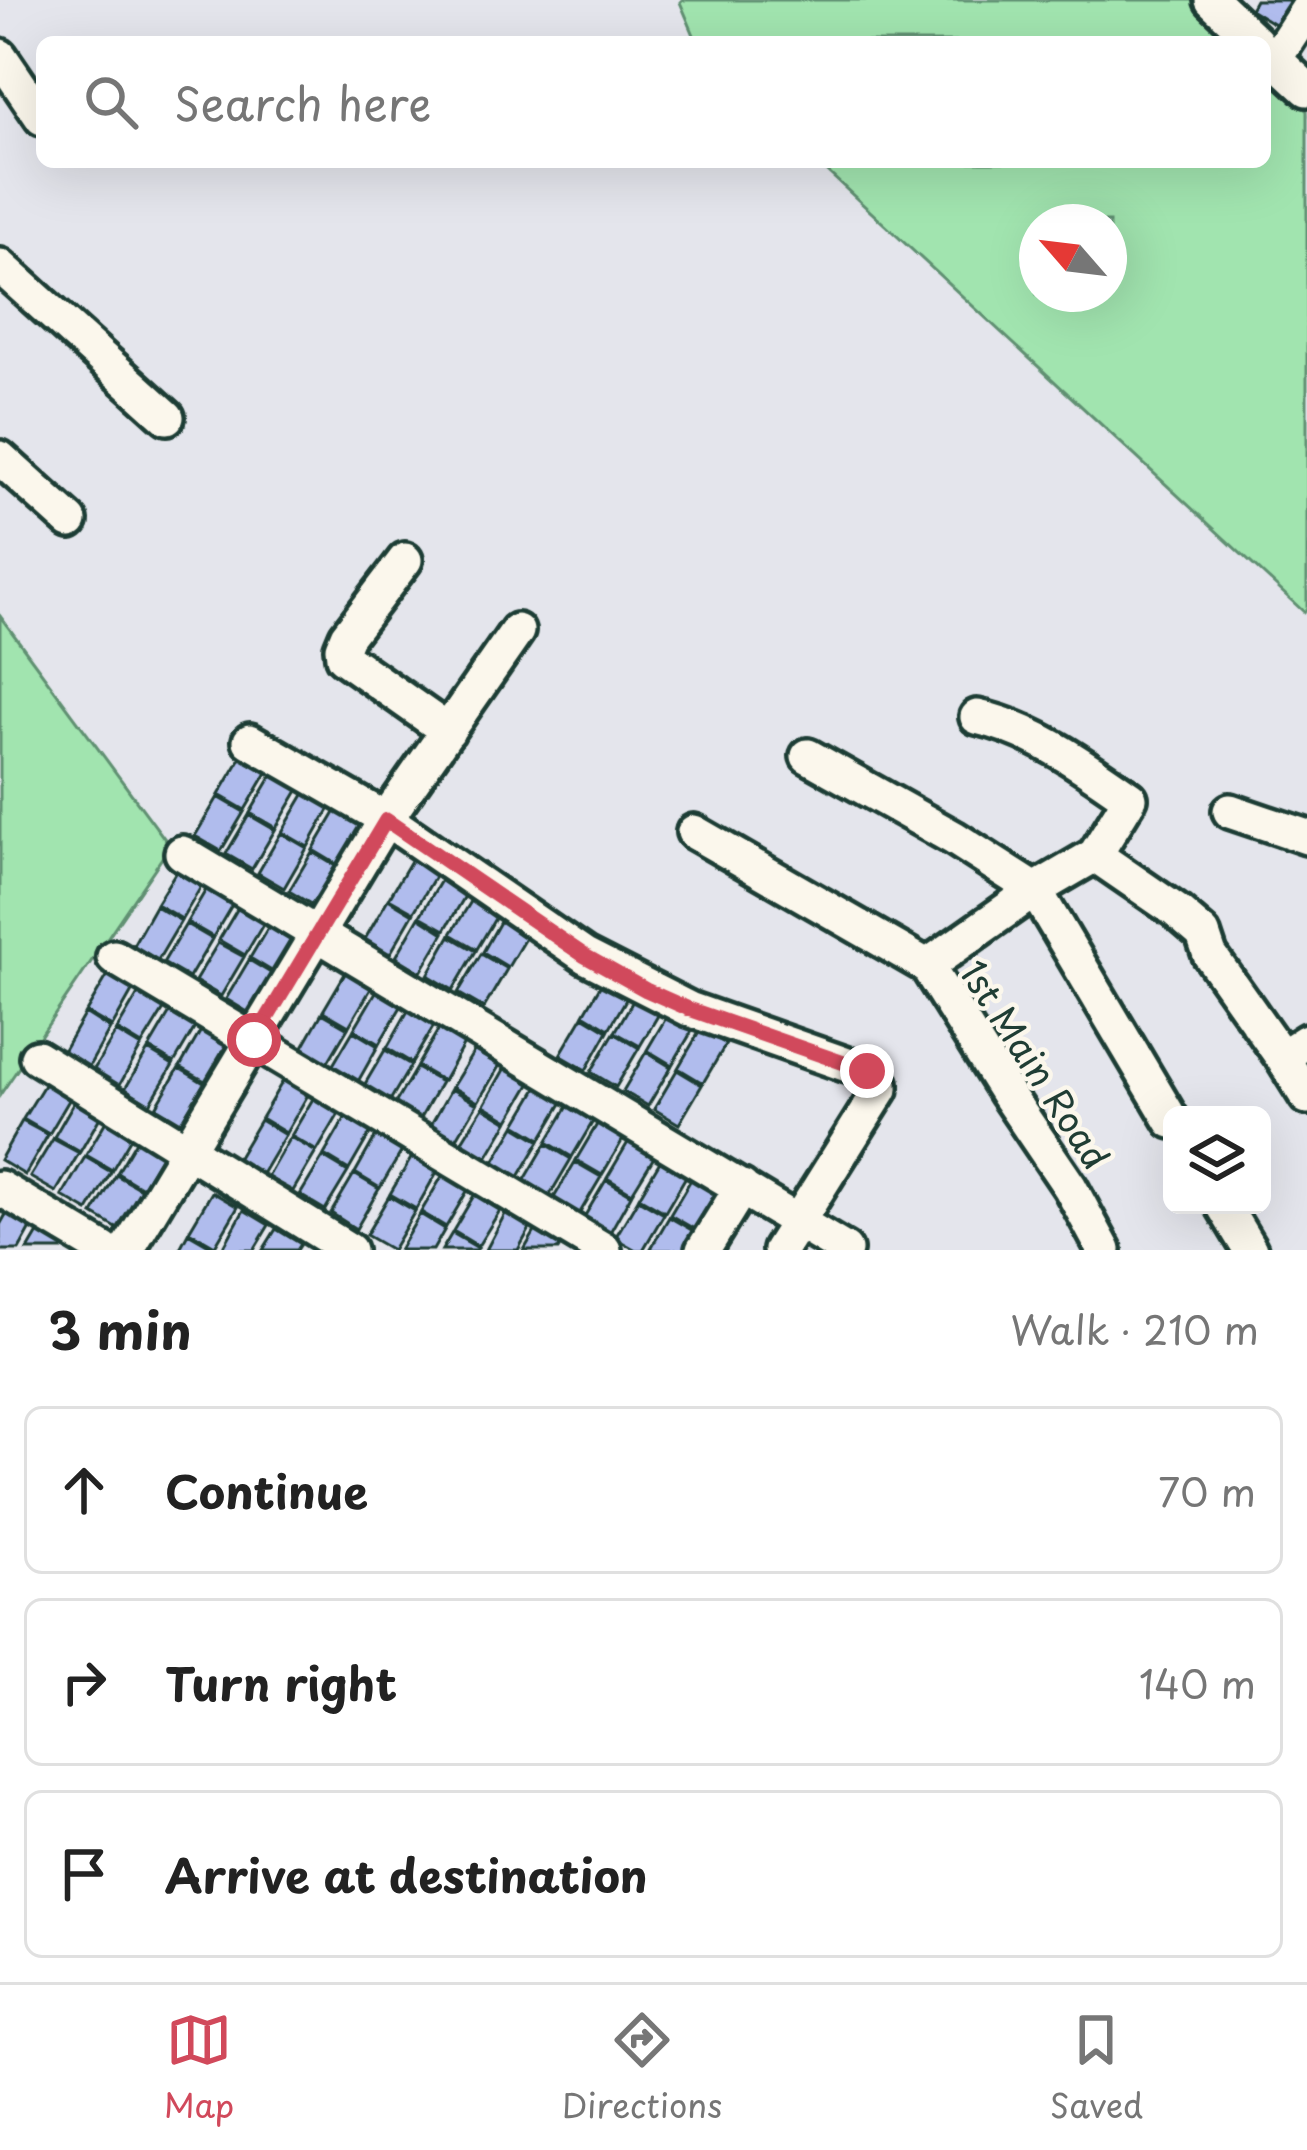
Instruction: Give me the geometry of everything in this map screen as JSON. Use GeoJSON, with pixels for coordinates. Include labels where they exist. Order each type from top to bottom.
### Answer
{"type":"FeatureCollection","features":[{"type":"Feature","properties":{"kind":"street"},"geometry":{"type":"LineString","coordinates":[[1212,0],[1251,36]]}},
{"type":"Feature","properties":{"kind":"street"},"geometry":{"type":"LineString","coordinates":[[1271,45],[1307,10]]}},
{"type":"Feature","properties":{"kind":"street"},"geometry":{"type":"LineString","coordinates":[[1271,55],[1307,89]]}},
{"type":"Feature","properties":{"kind":"street"},"geometry":{"type":"LineString","coordinates":[[0,56],[36,109]]}},
{"type":"Feature","properties":{"kind":"street"},"geometry":{"type":"LineString","coordinates":[[0,266],[167,417]]}},
{"type":"Feature","properties":{"kind":"street"},"geometry":{"type":"LineString","coordinates":[[0,458],[70,520]]}},
{"type":"Feature","properties":{"kind":"street"},"geometry":{"type":"LineString","coordinates":[[405,560],[347,636],[343,657],[448,731]]}},
{"type":"Feature","properties":{"kind":"street"},"geometry":{"type":"LineString","coordinates":[[127,1250],[386,820],[517,632]]}},
{"type":"Feature","properties":{"kind":"street"},"geometry":{"type":"LineString","coordinates":[[927,966],[1035,890],[1095,855],[1130,798],[1011,724],[977,717]]}},
{"type":"Feature","properties":{"kind":"street"},"geometry":{"type":"LineString","coordinates":[[250,741],[386,820],[614,973],[689,1009],[873,1074],[881,1089],[789,1236]]}},
{"type":"Feature","properties":{"kind":"street"},"geometry":{"type":"LineString","coordinates":[[808,756],[954,838],[1035,890],[1163,1106]]}},
{"type":"Feature","properties":{"kind":"street"},"geometry":{"type":"LineString","coordinates":[[1230,811],[1307,837]]}},
{"type":"Feature","properties":{"kind":"street","name":"1st Main Road"},"geometry":{"type":"LineString","coordinates":[[694,832],[927,966],[1070,1186],[1104,1250]]}},
{"type":"Feature","properties":{"kind":"street"},"geometry":{"type":"LineString","coordinates":[[182,853],[742,1187],[789,1236],[845,1250]]}},
{"type":"Feature","properties":{"kind":"street"},"geometry":{"type":"LineString","coordinates":[[1095,855],[1203,934],[1210,955],[1295,1049],[1307,1097]]}},
{"type":"Feature","properties":{"kind":"street"},"geometry":{"type":"LineString","coordinates":[[114,956],[604,1250]]}},
{"type":"Feature","properties":{"kind":"street"},"geometry":{"type":"LineString","coordinates":[[38,1058],[349,1250]]}},
{"type":"Feature","properties":{"kind":"street"},"geometry":{"type":"LineString","coordinates":[[703,1250],[742,1187]]}},
{"type":"Feature","properties":{"kind":"street"},"geometry":{"type":"LineString","coordinates":[[0,1189],[104,1250]]}},
{"type":"Feature","properties":{"kind":"street"},"geometry":{"type":"LineString","coordinates":[[1228,1214],[1250,1250]]}},
{"type":"Feature","properties":{"kind":"green space"},"geometry":{"type":"Polygon","coordinates":[[[1199,0],[1234,36],[694,36],[680,2],[1199,0]]]}},
{"type":"Feature","properties":{"kind":"green space"},"geometry":{"type":"Polygon","coordinates":[[[1271,74],[1307,111],[1304,612],[823,168],[1271,168],[1271,74]]]}},
{"type":"Feature","properties":{"kind":"green space"},"geometry":{"type":"Polygon","coordinates":[[[0,616],[170,846],[0,1095],[0,616]]]}},
{"type":"Feature","properties":{"kind":"building"},"geometry":{"type":"Polygon","coordinates":[[[1255,0],[1295,0],[1279,27],[1250,9],[1255,0]]]}},
{"type":"Feature","properties":{"kind":"building"},"geometry":{"type":"Polygon","coordinates":[[[242,756],[268,771],[245,810],[219,795],[242,756]]]}},
{"type":"Feature","properties":{"kind":"building"},"geometry":{"type":"Polygon","coordinates":[[[273,774],[299,789],[276,828],[250,813],[273,774]]]}},
{"type":"Feature","properties":{"kind":"building"},"geometry":{"type":"Polygon","coordinates":[[[305,793],[330,808],[308,847],[282,832],[305,793]]]}},
{"type":"Feature","properties":{"kind":"building"},"geometry":{"type":"Polygon","coordinates":[[[218,797],[244,812],[221,851],[195,836],[218,797]]]}},
{"type":"Feature","properties":{"kind":"building"},"geometry":{"type":"Polygon","coordinates":[[[336,811],[361,825],[338,865],[313,850],[336,811]]]}},
{"type":"Feature","properties":{"kind":"building"},"geometry":{"type":"Polygon","coordinates":[[[249,815],[275,830],[252,869],[226,854],[249,815]]]}},
{"type":"Feature","properties":{"kind":"building"},"geometry":{"type":"Polygon","coordinates":[[[281,833],[307,848],[284,888],[258,873],[281,833]]]}},
{"type":"Feature","properties":{"kind":"building"},"geometry":{"type":"Polygon","coordinates":[[[312,852],[337,867],[314,906],[289,891],[312,852]]]}},
{"type":"Feature","properties":{"kind":"building"},"geometry":{"type":"Polygon","coordinates":[[[412,859],[437,873],[414,912],[389,898],[412,859]]]}},
{"type":"Feature","properties":{"kind":"building"},"geometry":{"type":"Polygon","coordinates":[[[180,865],[205,880],[182,919],[156,904],[180,865]]]}},
{"type":"Feature","properties":{"kind":"building"},"geometry":{"type":"Polygon","coordinates":[[[443,877],[468,891],[445,930],[420,916],[443,877]]]}},
{"type":"Feature","properties":{"kind":"building"},"geometry":{"type":"Polygon","coordinates":[[[210,883],[236,898],[213,937],[187,922],[210,883]]]}},
{"type":"Feature","properties":{"kind":"building"},"geometry":{"type":"Polygon","coordinates":[[[475,895],[500,910],[477,949],[451,934],[475,895]]]}},
{"type":"Feature","properties":{"kind":"building"},"geometry":{"type":"Polygon","coordinates":[[[388,899],[413,914],[390,954],[365,939],[388,899]]]}},
{"type":"Feature","properties":{"kind":"building"},"geometry":{"type":"Polygon","coordinates":[[[242,901],[268,916],[245,955],[219,940],[242,901]]]}},
{"type":"Feature","properties":{"kind":"building"},"geometry":{"type":"Polygon","coordinates":[[[155,906],[181,921],[158,960],[133,945],[155,906]]]}},
{"type":"Feature","properties":{"kind":"building"},"geometry":{"type":"Polygon","coordinates":[[[505,913],[531,928],[508,967],[483,952],[505,913]]]}},
{"type":"Feature","properties":{"kind":"building"},"geometry":{"type":"Polygon","coordinates":[[[419,917],[444,933],[421,972],[396,957],[419,917]]]}},
{"type":"Feature","properties":{"kind":"building"},"geometry":{"type":"Polygon","coordinates":[[[273,919],[298,934],[275,973],[250,958],[273,919]]]}},
{"type":"Feature","properties":{"kind":"building"},"geometry":{"type":"Polygon","coordinates":[[[186,924],[212,939],[189,978],[163,963],[186,924]]]}},
{"type":"Feature","properties":{"kind":"building"},"geometry":{"type":"Polygon","coordinates":[[[450,936],[476,951],[453,990],[428,975],[450,936]]]}},
{"type":"Feature","properties":{"kind":"building"},"geometry":{"type":"Polygon","coordinates":[[[218,943],[244,957],[221,996],[195,981],[218,943]]]}},
{"type":"Feature","properties":{"kind":"building"},"geometry":{"type":"Polygon","coordinates":[[[481,954],[507,969],[484,1008],[458,993],[481,954]]]}},
{"type":"Feature","properties":{"kind":"building"},"geometry":{"type":"Polygon","coordinates":[[[249,960],[274,975],[251,1014],[226,999],[249,960]]]}},
{"type":"Feature","properties":{"kind":"building"},"geometry":{"type":"Polygon","coordinates":[[[346,972],[372,987],[349,1026],[323,1011],[346,972]]]}},
{"type":"Feature","properties":{"kind":"building"},"geometry":{"type":"Polygon","coordinates":[[[109,973],[134,988],[112,1027],[86,1012],[109,973]]]}},
{"type":"Feature","properties":{"kind":"building"},"geometry":{"type":"Polygon","coordinates":[[[607,974],[632,989],[609,1029],[584,1014],[607,974]]]}},
{"type":"Feature","properties":{"kind":"building"},"geometry":{"type":"Polygon","coordinates":[[[377,990],[402,1005],[379,1044],[354,1029],[377,990]]]}},
{"type":"Feature","properties":{"kind":"building"},"geometry":{"type":"Polygon","coordinates":[[[140,991],[166,1006],[142,1045],[117,1030],[140,991]]]}},
{"type":"Feature","properties":{"kind":"building"},"geometry":{"type":"Polygon","coordinates":[[[638,992],[663,1007],[640,1046],[615,1032],[638,992]]]}},
{"type":"Feature","properties":{"kind":"building"},"geometry":{"type":"Polygon","coordinates":[[[172,1009],[197,1024],[174,1063],[149,1048],[172,1009]]]}},
{"type":"Feature","properties":{"kind":"building"},"geometry":{"type":"Polygon","coordinates":[[[409,1009],[435,1024],[412,1063],[387,1048],[409,1009]]]}},
{"type":"Feature","properties":{"kind":"building"},"geometry":{"type":"Polygon","coordinates":[[[670,1011],[695,1026],[672,1065],[647,1050],[670,1011]]]}},
{"type":"Feature","properties":{"kind":"building"},"geometry":{"type":"Polygon","coordinates":[[[85,1013],[110,1029],[88,1068],[62,1053],[85,1013]]]}},
{"type":"Feature","properties":{"kind":"building"},"geometry":{"type":"Polygon","coordinates":[[[322,1013],[348,1028],[325,1067],[300,1052],[322,1013]]]}},
{"type":"Feature","properties":{"kind":"building"},"geometry":{"type":"Polygon","coordinates":[[[583,1016],[608,1031],[586,1070],[560,1055],[583,1016]]]}},
{"type":"Feature","properties":{"kind":"building"},"geometry":{"type":"Polygon","coordinates":[[[203,1027],[228,1042],[205,1081],[180,1067],[203,1027]]]}},
{"type":"Feature","properties":{"kind":"building"},"geometry":{"type":"Polygon","coordinates":[[[440,1027],[465,1042],[443,1081],[417,1066],[440,1027]]]}},
{"type":"Feature","properties":{"kind":"building"},"geometry":{"type":"Polygon","coordinates":[[[701,1029],[726,1044],[703,1083],[678,1068],[701,1029]]]}},
{"type":"Feature","properties":{"kind":"building"},"geometry":{"type":"Polygon","coordinates":[[[353,1031],[378,1046],[356,1085],[330,1070],[353,1031]]]}},
{"type":"Feature","properties":{"kind":"building"},"geometry":{"type":"Polygon","coordinates":[[[116,1032],[141,1047],[119,1086],[93,1071],[116,1032]]]}},
{"type":"Feature","properties":{"kind":"building"},"geometry":{"type":"Polygon","coordinates":[[[614,1033],[639,1048],[616,1087],[591,1072],[614,1033]]]}},
{"type":"Feature","properties":{"kind":"building"},"geometry":{"type":"Polygon","coordinates":[[[476,1048],[501,1063],[478,1102],[452,1087],[476,1048]]]}},
{"type":"Feature","properties":{"kind":"building"},"geometry":{"type":"Polygon","coordinates":[[[148,1050],[173,1065],[150,1104],[125,1089],[148,1050]]]}},
{"type":"Feature","properties":{"kind":"building"},"geometry":{"type":"Polygon","coordinates":[[[385,1050],[411,1065],[388,1104],[362,1089],[385,1050]]]}},
{"type":"Feature","properties":{"kind":"building"},"geometry":{"type":"Polygon","coordinates":[[[646,1052],[671,1067],[648,1106],[623,1091],[646,1052]]]}},
{"type":"Feature","properties":{"kind":"building"},"geometry":{"type":"Polygon","coordinates":[[[506,1066],[532,1081],[509,1120],[484,1105],[506,1066]]]}},
{"type":"Feature","properties":{"kind":"building"},"geometry":{"type":"Polygon","coordinates":[[[179,1068],[204,1083],[181,1122],[156,1107],[179,1068]]]}},
{"type":"Feature","properties":{"kind":"building"},"geometry":{"type":"Polygon","coordinates":[[[416,1068],[441,1082],[419,1121],[393,1107],[416,1068]]]}},
{"type":"Feature","properties":{"kind":"building"},"geometry":{"type":"Polygon","coordinates":[[[677,1070],[702,1085],[679,1124],[654,1109],[677,1070]]]}},
{"type":"Feature","properties":{"kind":"building"},"geometry":{"type":"Polygon","coordinates":[[[284,1079],[309,1093],[286,1133],[261,1118],[284,1079]]]}},
{"type":"Feature","properties":{"kind":"building"},"geometry":{"type":"Polygon","coordinates":[[[47,1080],[72,1095],[49,1134],[23,1119],[47,1080]]]}},
{"type":"Feature","properties":{"kind":"building"},"geometry":{"type":"Polygon","coordinates":[[[539,1085],[564,1100],[541,1139],[516,1124],[539,1085]]]}},
{"type":"Feature","properties":{"kind":"building"},"geometry":{"type":"Polygon","coordinates":[[[451,1089],[477,1104],[454,1143],[429,1128],[451,1089]]]}},
{"type":"Feature","properties":{"kind":"building"},"geometry":{"type":"Polygon","coordinates":[[[77,1097],[103,1112],[80,1152],[54,1137],[77,1097]]]}},
{"type":"Feature","properties":{"kind":"building"},"geometry":{"type":"Polygon","coordinates":[[[314,1097],[340,1112],[317,1151],[291,1136],[314,1097]]]}},
{"type":"Feature","properties":{"kind":"building"},"geometry":{"type":"Polygon","coordinates":[[[570,1103],[595,1118],[572,1157],[547,1142],[570,1103]]]}},
{"type":"Feature","properties":{"kind":"building"},"geometry":{"type":"Polygon","coordinates":[[[483,1107],[508,1122],[485,1161],[459,1146],[483,1107]]]}},
{"type":"Feature","properties":{"kind":"building"},"geometry":{"type":"Polygon","coordinates":[[[347,1115],[372,1130],[349,1170],[324,1155],[347,1115]]]}},
{"type":"Feature","properties":{"kind":"building"},"geometry":{"type":"Polygon","coordinates":[[[109,1116],[135,1131],[112,1170],[86,1155],[109,1116]]]}},
{"type":"Feature","properties":{"kind":"building"},"geometry":{"type":"Polygon","coordinates":[[[260,1120],[285,1135],[262,1174],[237,1159],[260,1120]]]}},
{"type":"Feature","properties":{"kind":"building"},"geometry":{"type":"Polygon","coordinates":[[[22,1121],[48,1135],[25,1175],[0,1160],[22,1121]]]}},
{"type":"Feature","properties":{"kind":"building"},"geometry":{"type":"Polygon","coordinates":[[[599,1121],[625,1136],[602,1175],[576,1160],[599,1121]]]}},
{"type":"Feature","properties":{"kind":"building"},"geometry":{"type":"Polygon","coordinates":[[[515,1126],[540,1141],[517,1180],[492,1165],[515,1126]]]}},
{"type":"Feature","properties":{"kind":"building"},"geometry":{"type":"Polygon","coordinates":[[[140,1134],[165,1149],[142,1188],[117,1173],[140,1134]]]}},
{"type":"Feature","properties":{"kind":"building"},"geometry":{"type":"Polygon","coordinates":[[[377,1134],[403,1149],[380,1188],[355,1173],[377,1134]]]}},
{"type":"Feature","properties":{"kind":"building"},"geometry":{"type":"Polygon","coordinates":[[[290,1137],[316,1152],[293,1191],[267,1177],[290,1137]]]}},
{"type":"Feature","properties":{"kind":"building"},"geometry":{"type":"Polygon","coordinates":[[[53,1139],[79,1153],[56,1192],[30,1177],[53,1139]]]}},
{"type":"Feature","properties":{"kind":"building"},"geometry":{"type":"Polygon","coordinates":[[[630,1139],[656,1154],[632,1193],[607,1178],[630,1139]]]}},
{"type":"Feature","properties":{"kind":"building"},"geometry":{"type":"Polygon","coordinates":[[[546,1144],[571,1159],[548,1198],[523,1183],[546,1144]]]}},
{"type":"Feature","properties":{"kind":"building"},"geometry":{"type":"Polygon","coordinates":[[[413,1155],[438,1170],[416,1209],[390,1194],[413,1155]]]}},
{"type":"Feature","properties":{"kind":"building"},"geometry":{"type":"Polygon","coordinates":[[[85,1157],[111,1172],[88,1211],[62,1196],[85,1157]]]}},
{"type":"Feature","properties":{"kind":"building"},"geometry":{"type":"Polygon","coordinates":[[[323,1157],[348,1172],[325,1210],[300,1195],[323,1157]]]}},
{"type":"Feature","properties":{"kind":"building"},"geometry":{"type":"Polygon","coordinates":[[[662,1158],[688,1173],[665,1212],[639,1197],[662,1158]]]}},
{"type":"Feature","properties":{"kind":"building"},"geometry":{"type":"Polygon","coordinates":[[[575,1162],[601,1177],[578,1216],[552,1201],[575,1162]]]}},
{"type":"Feature","properties":{"kind":"building"},"geometry":{"type":"Polygon","coordinates":[[[444,1173],[469,1188],[446,1227],[421,1212],[444,1173]]]}},
{"type":"Feature","properties":{"kind":"building"},"geometry":{"type":"Polygon","coordinates":[[[354,1174],[379,1189],[356,1229],[331,1213],[354,1174]]]}},
{"type":"Feature","properties":{"kind":"building"},"geometry":{"type":"Polygon","coordinates":[[[116,1175],[142,1190],[118,1229],[93,1214],[116,1175]]]}},
{"type":"Feature","properties":{"kind":"building"},"geometry":{"type":"Polygon","coordinates":[[[693,1176],[718,1191],[696,1230],[670,1215],[693,1176]]]}},
{"type":"Feature","properties":{"kind":"building"},"geometry":{"type":"Polygon","coordinates":[[[606,1180],[631,1195],[609,1234],[583,1219],[606,1180]]]}},
{"type":"Feature","properties":{"kind":"building"},"geometry":{"type":"Polygon","coordinates":[[[212,1192],[238,1207],[215,1246],[189,1231],[212,1192]]]}},
{"type":"Feature","properties":{"kind":"building"},"geometry":{"type":"Polygon","coordinates":[[[476,1192],[502,1207],[478,1246],[453,1231],[476,1192]]]}},
{"type":"Feature","properties":{"kind":"building"},"geometry":{"type":"Polygon","coordinates":[[[389,1196],[415,1211],[392,1250],[366,1235],[389,1196]]]}},
{"type":"Feature","properties":{"kind":"building"},"geometry":{"type":"Polygon","coordinates":[[[638,1199],[664,1214],[643,1250],[615,1238],[638,1199]]]}},
{"type":"Feature","properties":{"kind":"building"},"geometry":{"type":"Polygon","coordinates":[[[9,1209],[34,1223],[19,1250],[0,1250],[0,1225],[9,1209]]]}},
{"type":"Feature","properties":{"kind":"building"},"geometry":{"type":"Polygon","coordinates":[[[244,1210],[269,1225],[254,1250],[222,1250],[244,1210]]]}},
{"type":"Feature","properties":{"kind":"building"},"geometry":{"type":"Polygon","coordinates":[[[507,1210],[532,1225],[518,1250],[486,1250],[507,1210]]]}},
{"type":"Feature","properties":{"kind":"building"},"geometry":{"type":"Polygon","coordinates":[[[420,1214],[445,1229],[433,1250],[399,1250],[420,1214]]]}},
{"type":"Feature","properties":{"kind":"building"},"geometry":{"type":"Polygon","coordinates":[[[669,1217],[695,1232],[684,1250],[650,1250],[669,1217]]]}},
{"type":"Feature","properties":{"kind":"building"},"geometry":{"type":"Polygon","coordinates":[[[41,1228],[67,1242],[62,1250],[28,1250],[41,1228]]]}},
{"type":"Feature","properties":{"kind":"building"},"geometry":{"type":"Polygon","coordinates":[[[537,1228],[562,1243],[558,1250],[524,1250],[537,1228]]]}},
{"type":"Feature","properties":{"kind":"building"},"geometry":{"type":"Polygon","coordinates":[[[276,1229],[301,1244],[297,1250],[263,1250],[276,1229]]]}},
{"type":"Feature","properties":{"kind":"building"},"geometry":{"type":"Polygon","coordinates":[[[188,1233],[214,1248],[213,1250],[179,1250],[188,1233]]]}},
{"type":"Feature","properties":{"kind":"building"},"geometry":{"type":"Polygon","coordinates":[[[452,1233],[478,1248],[442,1250],[452,1233]]]}},
{"type":"Feature","properties":{"kind":"route"},"geometry":{"type":"LineString","coordinates":[[254,1040],[386,820],[585,956],[646,990],[867,1071]]}}]}
